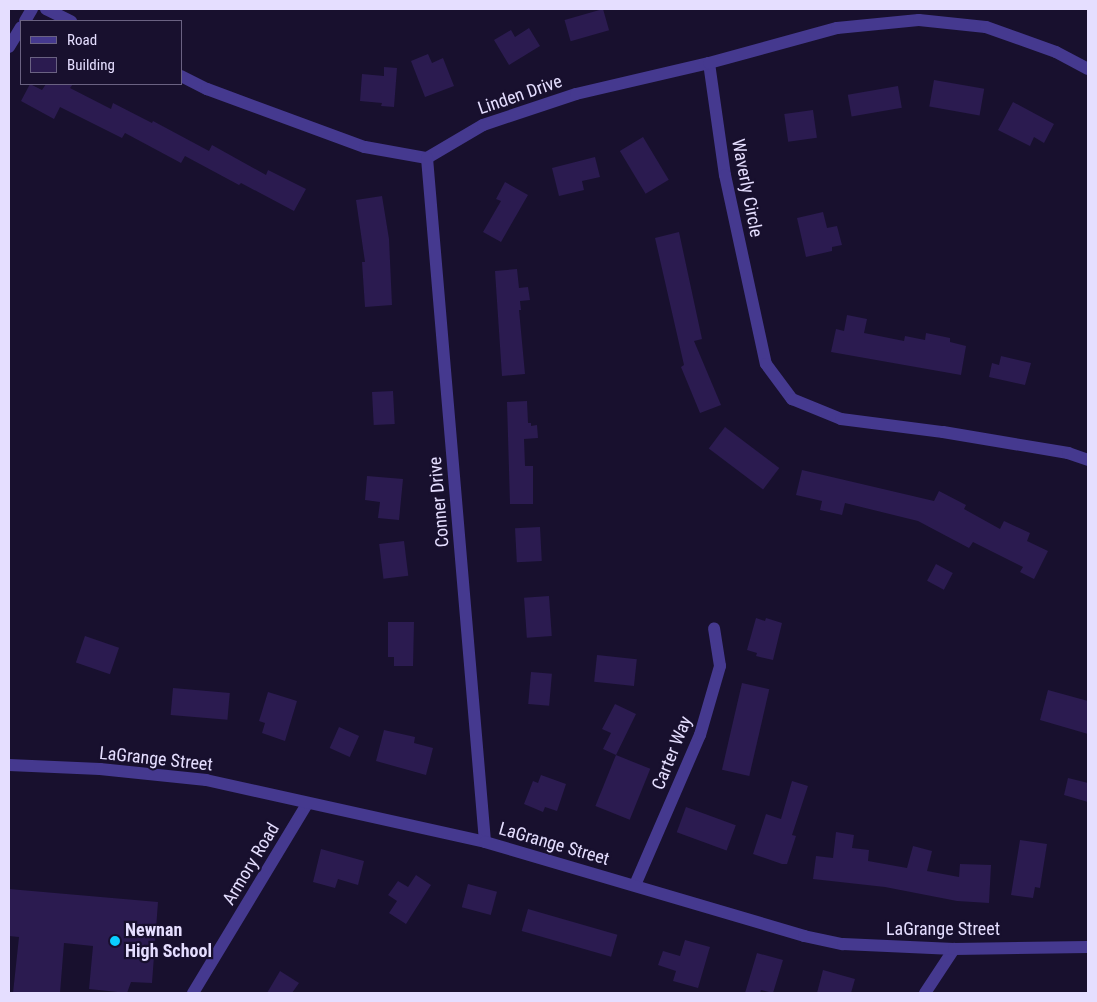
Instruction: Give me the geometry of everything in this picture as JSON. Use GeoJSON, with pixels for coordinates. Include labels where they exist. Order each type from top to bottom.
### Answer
{"type":"FeatureCollection","features":[{"type":"Feature","properties":{"kind":"street"},"geometry":{"type":"LineString","coordinates":[[26,20],[32,9]]}},
{"type":"Feature","properties":{"kind":"street"},"geometry":{"type":"LineString","coordinates":[[46,9],[69,20]]}},
{"type":"Feature","properties":{"kind":"street"},"geometry":{"type":"LineString","coordinates":[[709,63],[837,28],[919,20],[986,27],[1056,52],[1088,70]]}},
{"type":"Feature","properties":{"kind":"street"},"geometry":{"type":"LineString","coordinates":[[9,47],[20,29]]}},
{"type":"Feature","properties":{"kind":"street","name":"Linden Drive"},"geometry":{"type":"LineString","coordinates":[[427,158],[483,125],[576,94],[709,63]]}},
{"type":"Feature","properties":{"kind":"street","name":"Waverly Circle"},"geometry":{"type":"LineString","coordinates":[[709,63],[725,175],[766,364],[792,399],[841,419],[942,432],[1068,453],[1088,460]]}},
{"type":"Feature","properties":{"kind":"street"},"geometry":{"type":"LineString","coordinates":[[182,76],[207,89],[365,147],[427,158]]}},
{"type":"Feature","properties":{"kind":"street","name":"Conner Drive"},"geometry":{"type":"LineString","coordinates":[[427,158],[485,842]]}},
{"type":"Feature","properties":{"kind":"street","name":"Carter Way"},"geometry":{"type":"LineString","coordinates":[[636,885],[700,735],[720,666],[714,628]]}},
{"type":"Feature","properties":{"kind":"street","name":"LaGrange Street"},"geometry":{"type":"LineString","coordinates":[[9,765],[100,769],[206,780],[307,804],[485,842],[804,936],[844,944],[954,949],[1088,947]]}},
{"type":"Feature","properties":{"kind":"street","name":"Armory Road"},"geometry":{"type":"LineString","coordinates":[[193,993],[307,804]]}},
{"type":"Feature","properties":{"kind":"street"},"geometry":{"type":"LineString","coordinates":[[925,993],[954,949]]}},
{"type":"Feature","properties":{"kind":"building"},"geometry":{"type":"Polygon","coordinates":[[[603,9],[609,30],[571,41],[565,20],[603,9]]]}},
{"type":"Feature","properties":{"kind":"building"},"geometry":{"type":"Polygon","coordinates":[[[529,28],[540,46],[509,65],[494,40],[511,30],[515,37],[529,28]]]}},
{"type":"Feature","properties":{"kind":"building"},"geometry":{"type":"Polygon","coordinates":[[[428,54],[432,63],[443,58],[454,86],[425,97],[411,61],[428,54]]]}},
{"type":"Feature","properties":{"kind":"building"},"geometry":{"type":"Polygon","coordinates":[[[384,67],[397,68],[394,107],[381,106],[382,103],[360,101],[362,74],[384,76],[384,67]]]}},
{"type":"Feature","properties":{"kind":"building"},"geometry":{"type":"Polygon","coordinates":[[[934,80],[984,89],[980,115],[929,107],[934,80]]]}},
{"type":"Feature","properties":{"kind":"building"},"geometry":{"type":"Polygon","coordinates":[[[29,85],[42,90],[45,85],[72,85],[70,88],[111,109],[113,103],[152,123],[153,121],[209,151],[212,145],[266,175],[268,170],[306,189],[294,211],[241,183],[239,185],[185,156],[181,163],[125,133],[122,138],[60,107],[54,119],[21,101],[29,85]]]}},
{"type":"Feature","properties":{"kind":"building"},"geometry":{"type":"Polygon","coordinates":[[[898,86],[902,108],[852,117],[848,95],[898,86]]]}},
{"type":"Feature","properties":{"kind":"building"},"geometry":{"type":"Polygon","coordinates":[[[1013,102],[1054,124],[1044,143],[1034,137],[1030,146],[998,130],[1013,102]]]}},
{"type":"Feature","properties":{"kind":"building"},"geometry":{"type":"Polygon","coordinates":[[[813,110],[817,138],[788,142],[784,114],[813,110]]]}},
{"type":"Feature","properties":{"kind":"building"},"geometry":{"type":"Polygon","coordinates":[[[643,137],[669,180],[646,194],[620,151],[643,137]]]}},
{"type":"Feature","properties":{"kind":"building"},"geometry":{"type":"Polygon","coordinates":[[[595,157],[600,177],[582,181],[584,190],[559,196],[552,168],[595,157]]]}},
{"type":"Feature","properties":{"kind":"building"},"geometry":{"type":"Polygon","coordinates":[[[505,182],[528,195],[501,242],[483,232],[501,201],[496,199],[505,182]]]}},
{"type":"Feature","properties":{"kind":"building"},"geometry":{"type":"Polygon","coordinates":[[[382,196],[389,239],[392,305],[365,307],[362,262],[365,262],[356,200],[382,196]]]}},
{"type":"Feature","properties":{"kind":"building"},"geometry":{"type":"Polygon","coordinates":[[[823,212],[827,228],[837,226],[842,245],[832,247],[832,251],[806,257],[797,218],[823,212]]]}},
{"type":"Feature","properties":{"kind":"building"},"geometry":{"type":"Polygon","coordinates":[[[679,232],[702,339],[694,341],[721,405],[700,413],[681,367],[684,365],[655,238],[679,232]]]}},
{"type":"Feature","properties":{"kind":"building"},"geometry":{"type":"Polygon","coordinates":[[[517,269],[519,288],[528,287],[530,300],[520,301],[521,310],[519,310],[525,374],[502,376],[495,271],[517,269]]]}},
{"type":"Feature","properties":{"kind":"building"},"geometry":{"type":"Polygon","coordinates":[[[847,315],[867,319],[864,333],[904,341],[905,336],[925,340],[926,333],[950,338],[950,342],[966,346],[961,375],[831,352],[836,329],[844,331],[847,315]]]}},
{"type":"Feature","properties":{"kind":"building"},"geometry":{"type":"Polygon","coordinates":[[[1001,356],[1031,363],[1025,385],[989,377],[992,363],[999,365],[1001,356]]]}},
{"type":"Feature","properties":{"kind":"building"},"geometry":{"type":"Polygon","coordinates":[[[393,391],[395,424],[374,425],[372,392],[393,391]]]}},
{"type":"Feature","properties":{"kind":"building"},"geometry":{"type":"Polygon","coordinates":[[[527,401],[528,423],[531,423],[531,426],[537,425],[538,438],[524,439],[525,466],[533,466],[533,504],[510,504],[507,402],[527,401]]]}},
{"type":"Feature","properties":{"kind":"building"},"geometry":{"type":"Polygon","coordinates":[[[725,427],[779,468],[763,489],[709,449],[725,427]]]}},
{"type":"Feature","properties":{"kind":"building"},"geometry":{"type":"Polygon","coordinates":[[[802,470],[934,501],[939,491],[966,505],[964,509],[1000,529],[1004,521],[1030,533],[1027,541],[1048,551],[1034,579],[1020,572],[1023,567],[973,542],[969,548],[918,521],[845,503],[842,515],[820,510],[822,501],[796,495],[802,470]]]}},
{"type":"Feature","properties":{"kind":"building"},"geometry":{"type":"Polygon","coordinates":[[[367,476],[403,479],[399,520],[378,518],[380,502],[365,500],[367,476]]]}},
{"type":"Feature","properties":{"kind":"building"},"geometry":{"type":"Polygon","coordinates":[[[540,527],[542,561],[517,562],[515,528],[540,527]]]}},
{"type":"Feature","properties":{"kind":"building"},"geometry":{"type":"Polygon","coordinates":[[[404,541],[408,576],[383,579],[379,544],[404,541]]]}},
{"type":"Feature","properties":{"kind":"building"},"geometry":{"type":"Polygon","coordinates":[[[936,564],[953,573],[944,590],[927,581],[936,564]]]}},
{"type":"Feature","properties":{"kind":"building"},"geometry":{"type":"Polygon","coordinates":[[[549,596],[552,636],[527,638],[524,598],[549,596]]]}},
{"type":"Feature","properties":{"kind":"building"},"geometry":{"type":"Polygon","coordinates":[[[756,618],[765,621],[766,618],[782,623],[773,660],[756,656],[757,653],[747,650],[756,618]]]}},
{"type":"Feature","properties":{"kind":"building"},"geometry":{"type":"Polygon","coordinates":[[[388,622],[414,622],[413,666],[394,666],[394,657],[388,657],[388,622]]]}},
{"type":"Feature","properties":{"kind":"building"},"geometry":{"type":"Polygon","coordinates":[[[85,636],[119,648],[110,674],[76,662],[85,636]]]}},
{"type":"Feature","properties":{"kind":"building"},"geometry":{"type":"Polygon","coordinates":[[[597,655],[637,659],[634,686],[594,682],[597,655]]]}},
{"type":"Feature","properties":{"kind":"building"},"geometry":{"type":"Polygon","coordinates":[[[531,672],[552,674],[549,706],[528,704],[531,672]]]}},
{"type":"Feature","properties":{"kind":"building"},"geometry":{"type":"Polygon","coordinates":[[[742,683],[769,689],[749,776],[722,770],[742,683]]]}},
{"type":"Feature","properties":{"kind":"building"},"geometry":{"type":"Polygon","coordinates":[[[173,688],[230,693],[227,720],[171,715],[173,688]]]}},
{"type":"Feature","properties":{"kind":"building"},"geometry":{"type":"Polygon","coordinates":[[[1048,690],[1088,701],[1088,734],[1040,720],[1048,690]]]}},
{"type":"Feature","properties":{"kind":"building"},"geometry":{"type":"Polygon","coordinates":[[[268,692],[297,701],[285,741],[262,733],[265,723],[259,721],[268,692]]]}},
{"type":"Feature","properties":{"kind":"building"},"geometry":{"type":"Polygon","coordinates":[[[615,704],[636,714],[616,755],[603,749],[611,733],[602,729],[615,704]]]}},
{"type":"Feature","properties":{"kind":"building"},"geometry":{"type":"Polygon","coordinates":[[[339,727],[359,736],[350,757],[330,748],[339,727]]]}},
{"type":"Feature","properties":{"kind":"building"},"geometry":{"type":"Polygon","coordinates":[[[384,730],[415,737],[414,743],[433,748],[426,775],[376,761],[384,730]]]}},
{"type":"Feature","properties":{"kind":"building"},"geometry":{"type":"Polygon","coordinates":[[[616,755],[650,769],[630,820],[595,806],[616,755]]]}},
{"type":"Feature","properties":{"kind":"building"},"geometry":{"type":"Polygon","coordinates":[[[541,775],[566,784],[557,811],[545,807],[543,812],[524,804],[533,781],[538,783],[541,775]]]}},
{"type":"Feature","properties":{"kind":"building"},"geometry":{"type":"Polygon","coordinates":[[[1068,778],[1088,783],[1088,802],[1064,795],[1068,778]]]}},
{"type":"Feature","properties":{"kind":"building"},"geometry":{"type":"Polygon","coordinates":[[[792,781],[808,786],[792,835],[796,836],[787,864],[782,864],[753,854],[766,814],[781,819],[792,781]]]}},
{"type":"Feature","properties":{"kind":"building"},"geometry":{"type":"Polygon","coordinates":[[[686,807],[736,825],[727,850],[677,832],[686,807]]]}},
{"type":"Feature","properties":{"kind":"building"},"geometry":{"type":"Polygon","coordinates":[[[836,832],[854,835],[852,848],[869,850],[868,861],[907,868],[913,846],[932,851],[927,871],[959,877],[960,864],[991,865],[989,903],[957,901],[885,887],[813,879],[816,856],[833,858],[836,832]]]}},
{"type":"Feature","properties":{"kind":"building"},"geometry":{"type":"Polygon","coordinates":[[[1020,840],[1047,844],[1040,888],[1035,887],[1033,898],[1011,895],[1020,840]]]}},
{"type":"Feature","properties":{"kind":"building"},"geometry":{"type":"Polygon","coordinates":[[[321,849],[364,861],[358,885],[338,879],[335,888],[313,882],[321,849]]]}},
{"type":"Feature","properties":{"kind":"building"},"geometry":{"type":"Polygon","coordinates":[[[416,875],[431,885],[406,924],[389,913],[397,901],[388,895],[398,881],[408,887],[416,875]]]}},
{"type":"Feature","properties":{"kind":"building"},"geometry":{"type":"Polygon","coordinates":[[[468,884],[497,892],[491,915],[462,907],[468,884]]]}},
{"type":"Feature","properties":{"kind":"building","name":"Newnan High School"},"geometry":{"type":"Polygon","coordinates":[[[9,889],[158,902],[152,983],[131,982],[127,993],[89,989],[93,946],[64,943],[60,993],[13,993],[19,937],[9,936],[9,889]]]}},
{"type":"Feature","properties":{"kind":"building"},"geometry":{"type":"Polygon","coordinates":[[[528,909],[617,935],[611,957],[522,931],[528,909]]]}},
{"type":"Feature","properties":{"kind":"building"},"geometry":{"type":"Polygon","coordinates":[[[685,940],[710,947],[698,988],[673,981],[676,971],[658,965],[663,951],[680,956],[685,940]]]}},
{"type":"Feature","properties":{"kind":"building"},"geometry":{"type":"Polygon","coordinates":[[[757,953],[783,960],[773,993],[761,990],[760,993],[745,993],[757,953]]]}},
{"type":"Feature","properties":{"kind":"building"},"geometry":{"type":"Polygon","coordinates":[[[823,970],[855,979],[851,993],[817,993],[823,970]]]}},
{"type":"Feature","properties":{"kind":"building"},"geometry":{"type":"Polygon","coordinates":[[[280,971],[299,983],[292,993],[267,993],[280,971]]]}},
{"type":"Feature","properties":{"kind":"place","name":"Newnan High School"},"geometry":{"type":"Point","coordinates":[115,941]}}]}
